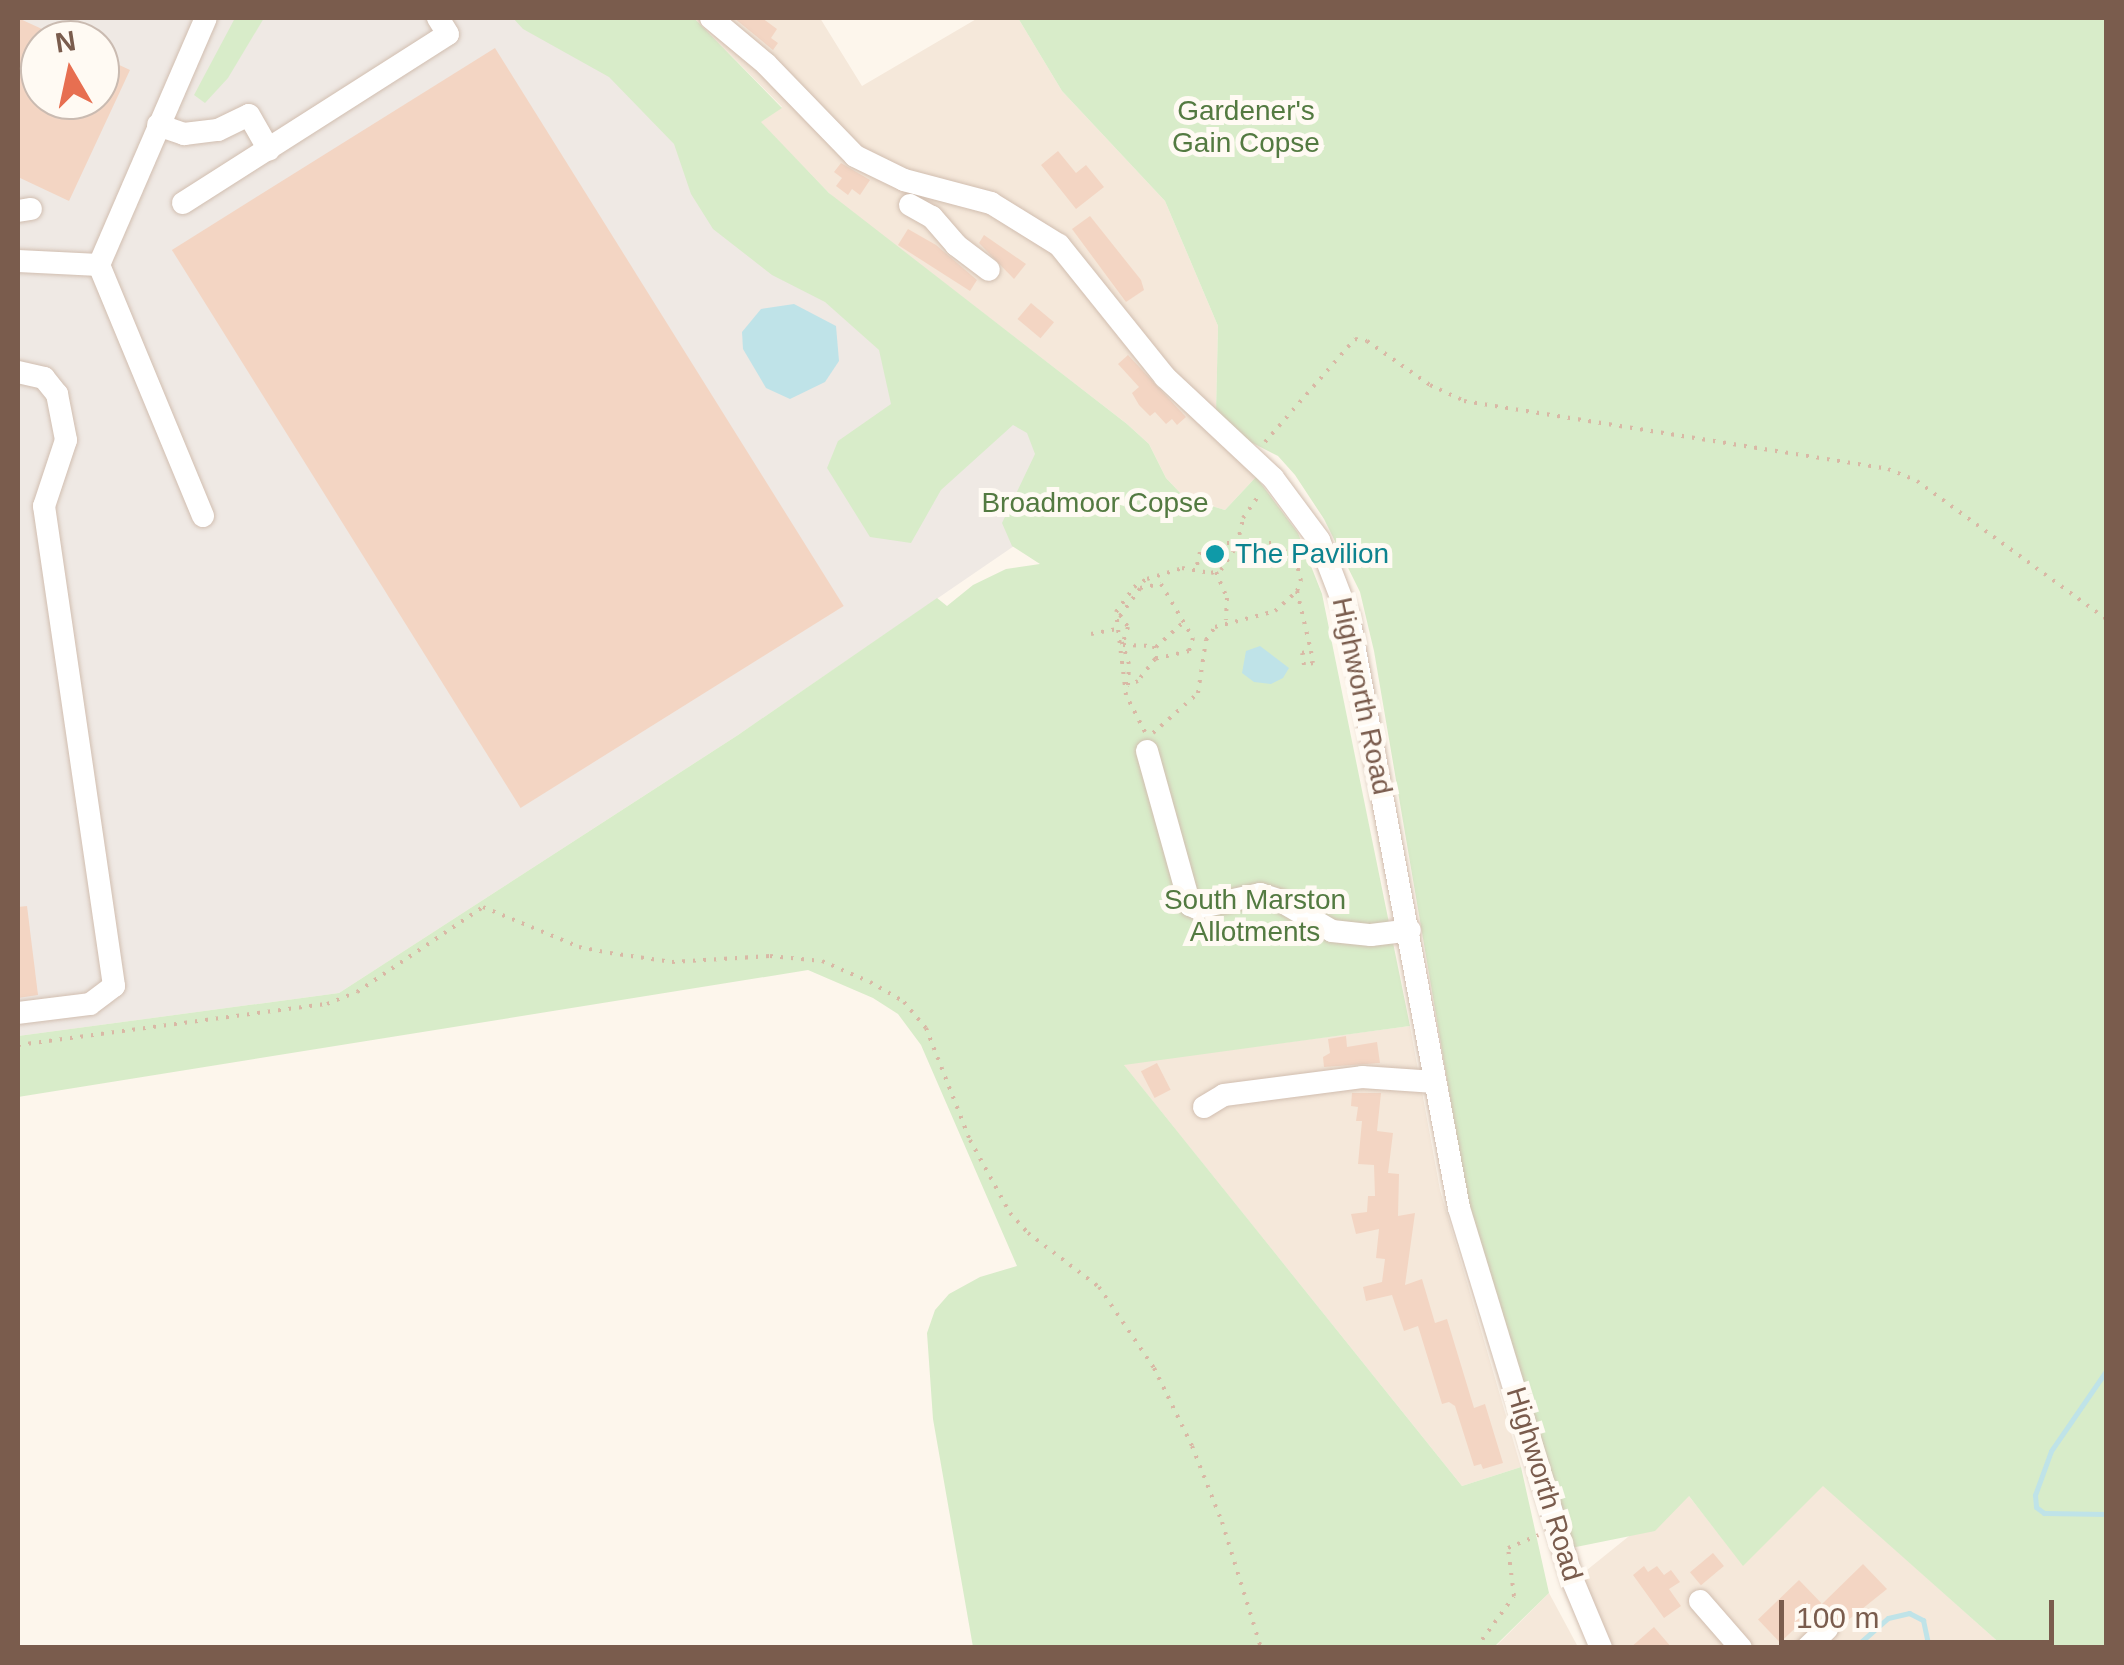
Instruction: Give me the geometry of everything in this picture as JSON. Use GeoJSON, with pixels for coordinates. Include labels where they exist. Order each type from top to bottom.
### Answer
{"type":"FeatureCollection","features":[{"type":"Feature","properties":{"kind":"street"},"geometry":{"type":"LineString","coordinates":[[202,516],[99,265],[206,18]]}},
{"type":"Feature","properties":{"kind":"street"},"geometry":{"type":"LineString","coordinates":[[183,203],[448,34],[438,18]]}},
{"type":"Feature","properties":{"kind":"street","name":"Highworth Road"},"geometry":{"type":"LineString","coordinates":[[711,18],[766,64],[856,156],[904,180],[992,203],[1059,244],[1166,377],[1274,478],[1309,521],[1344,602],[1410,930],[1459,1208],[1557,1529],[1601,1648]]}},
{"type":"Feature","properties":{"kind":"street"},"geometry":{"type":"LineString","coordinates":[[158,125],[184,134],[218,130],[249,115],[269,150]]}},
{"type":"Feature","properties":{"kind":"street"},"geometry":{"type":"LineString","coordinates":[[932,216],[944,189]]}},
{"type":"Feature","properties":{"kind":"street"},"geometry":{"type":"LineString","coordinates":[[910,204],[932,216],[956,245],[990,270]]}},
{"type":"Feature","properties":{"kind":"street"},"geometry":{"type":"LineString","coordinates":[[18,261],[99,265]]}},
{"type":"Feature","properties":{"kind":"street"},"geometry":{"type":"LineString","coordinates":[[18,372],[44,378],[57,394],[66,440],[44,506],[114,986],[90,1004],[18,1013]]}},
{"type":"Feature","properties":{"kind":"street"},"geometry":{"type":"LineString","coordinates":[[1148,752],[1190,905],[1197,908],[1260,894],[1279,900],[1332,931],[1370,936],[1410,930]]}},
{"type":"Feature","properties":{"kind":"street"},"geometry":{"type":"LineString","coordinates":[[1204,1107],[1224,1095],[1375,1076],[1435,1082]]}},
{"type":"Feature","properties":{"kind":"street"},"geometry":{"type":"LineString","coordinates":[[1700,1602],[1741,1648]]}},
{"type":"Feature","properties":{"kind":"street"},"geometry":{"type":"LineString","coordinates":[[1807,1648],[1827,1630]]}},
{"type":"Feature","properties":{"kind":"street"},"geometry":{"type":"LineString","coordinates":[[1757,1648],[1764,1648]]}},
{"type":"Feature","properties":{"kind":"path"},"geometry":{"type":"LineString","coordinates":[[1251,456],[1356,339],[1367,341],[1430,385],[1464,401],[1888,469],[1917,481],[2106,618]]}},
{"type":"Feature","properties":{"kind":"path"},"geometry":{"type":"LineString","coordinates":[[1216,572],[1238,542],[1243,518],[1274,478]]}},
{"type":"Feature","properties":{"kind":"path"},"geometry":{"type":"LineString","coordinates":[[1196,569],[1205,548],[1238,542],[1271,543],[1295,558],[1301,575],[1297,591],[1311,651]]}},
{"type":"Feature","properties":{"kind":"path"},"geometry":{"type":"LineString","coordinates":[[1118,614],[1140,588],[1161,584],[1192,638],[1189,651],[1156,659],[1138,681],[1128,685],[1130,664],[1116,629],[1118,614],[1138,584],[1172,571],[1216,572]]}},
{"type":"Feature","properties":{"kind":"path"},"geometry":{"type":"LineString","coordinates":[[1216,572],[1227,598],[1226,622]]}},
{"type":"Feature","properties":{"kind":"path"},"geometry":{"type":"LineString","coordinates":[[1118,614],[1128,627],[1122,644],[1128,704],[1142,721],[1148,741],[1198,693],[1206,640],[1226,622],[1275,611],[1297,591]]}},
{"type":"Feature","properties":{"kind":"path"},"geometry":{"type":"LineString","coordinates":[[1156,659],[1156,648],[1184,622]]}},
{"type":"Feature","properties":{"kind":"path"},"geometry":{"type":"LineString","coordinates":[[1091,634],[1116,629]]}},
{"type":"Feature","properties":{"kind":"path"},"geometry":{"type":"LineString","coordinates":[[1122,644],[1156,648]]}},
{"type":"Feature","properties":{"kind":"path"},"geometry":{"type":"LineString","coordinates":[[18,1045],[335,1002],[368,986],[483,907],[579,947],[672,962],[770,956],[822,961],[870,982],[904,1002],[926,1028],[970,1140],[1010,1213],[1028,1234],[1099,1287],[1154,1368],[1192,1446],[1222,1522],[1261,1648]]}},
{"type":"Feature","properties":{"kind":"path"},"geometry":{"type":"LineString","coordinates":[[1476,1648],[1514,1596],[1508,1548],[1557,1529]]}},
{"type":"Feature","properties":{"kind":"shaded area"},"geometry":{"type":"Polygon","coordinates":[[[18,18],[613,18],[1103,485],[738,735],[339,993],[18,1036],[18,18]]]}},
{"type":"Feature","properties":{"kind":"shaded area"},"geometry":{"type":"Polygon","coordinates":[[[694,18],[820,18],[862,86],[978,18],[1018,18],[1062,91],[1165,201],[1218,326],[1216,412],[1256,477],[1225,510],[1185,498],[1166,478],[1149,444],[1127,424],[833,197],[760,122],[782,107],[694,18]]]}},
{"type":"Feature","properties":{"kind":"shaded area"},"geometry":{"type":"Polygon","coordinates":[[[1410,1026],[1440,1190],[1521,1467],[1462,1486],[1123,1064],[1410,1026]]]}},
{"type":"Feature","properties":{"kind":"shaded area"},"geometry":{"type":"Polygon","coordinates":[[[1823,1485],[2004,1647],[1613,1647],[1582,1574],[1685,1491],[1743,1565],[1823,1485]]]}},
{"type":"Feature","properties":{"kind":"shaded area"},"geometry":{"type":"Polygon","coordinates":[[[1549,1593],[1578,1647],[1494,1648],[1549,1593]]]}},
{"type":"Feature","properties":{"kind":"green space"},"geometry":{"type":"Polygon","coordinates":[[[235,18],[264,18],[228,78],[205,103],[194,95],[235,18]]]}},
{"type":"Feature","properties":{"kind":"green space"},"geometry":{"type":"Polygon","coordinates":[[[513,18],[694,18],[782,108],[761,122],[829,193],[1127,424],[1149,444],[1166,478],[1185,498],[1225,510],[1256,477],[1298,533],[1322,594],[1410,1026],[1124,1065],[1462,1486],[1521,1467],[1549,1593],[1494,1647],[973,1647],[933,1419],[927,1333],[935,1310],[949,1294],[980,1277],[1017,1266],[921,1045],[898,1014],[873,998],[808,970],[18,1097],[18,1036],[339,993],[738,735],[937,598],[947,606],[973,585],[1006,569],[1040,564],[1012,546],[1002,523],[1035,454],[1027,433],[1013,425],[941,490],[911,543],[870,537],[827,468],[838,441],[891,404],[879,350],[825,302],[772,275],[713,229],[691,194],[674,144],[609,77],[523,29],[513,18]]]}},
{"type":"Feature","properties":{"kind":"green space","name":"Gardener's Gain Copse"},"geometry":{"type":"Polygon","coordinates":[[[1018,18],[2106,18],[2106,1647],[2004,1647],[1823,1486],[1743,1566],[1689,1496],[1655,1531],[1571,1548],[1473,1232],[1374,651],[1360,592],[1324,519],[1295,475],[1278,456],[1235,434],[1216,412],[1218,326],[1165,201],[1062,91],[1018,18]]]}},
{"type":"Feature","properties":{"kind":"water"},"geometry":{"type":"Polygon","coordinates":[[[794,304],[836,326],[839,361],[825,382],[790,399],[766,388],[743,349],[742,332],[761,309],[794,304]]]}},
{"type":"Feature","properties":{"kind":"water"},"geometry":{"type":"Polygon","coordinates":[[[1260,646],[1289,668],[1283,678],[1271,684],[1254,682],[1242,673],[1246,651],[1260,646]]]}},
{"type":"Feature","properties":{"kind":"building"},"geometry":{"type":"Polygon","coordinates":[[[18,18],[22,20],[20,120],[107,120],[69,201],[18,177],[18,18]]]}},
{"type":"Feature","properties":{"kind":"building"},"geometry":{"type":"Polygon","coordinates":[[[734,18],[762,18],[777,29],[771,38],[778,43],[773,50],[734,18]]]}},
{"type":"Feature","properties":{"kind":"building"},"geometry":{"type":"Polygon","coordinates":[[[495,48],[844,606],[521,808],[172,250],[495,48]]]}},
{"type":"Feature","properties":{"kind":"building"},"geometry":{"type":"Polygon","coordinates":[[[120,65],[130,70],[120,91],[120,65]]]}},
{"type":"Feature","properties":{"kind":"building"},"geometry":{"type":"Polygon","coordinates":[[[1058,151],[1076,173],[1086,165],[1104,187],[1076,209],[1041,165],[1058,151]]]}},
{"type":"Feature","properties":{"kind":"building"},"geometry":{"type":"Polygon","coordinates":[[[841,163],[870,180],[860,195],[852,189],[848,195],[836,186],[842,178],[834,172],[841,163]]]}},
{"type":"Feature","properties":{"kind":"building"},"geometry":{"type":"Polygon","coordinates":[[[1090,216],[1141,280],[1144,290],[1126,302],[1072,229],[1090,216]]]}},
{"type":"Feature","properties":{"kind":"building"},"geometry":{"type":"Polygon","coordinates":[[[908,229],[936,245],[977,280],[970,291],[898,245],[908,229]]]}},
{"type":"Feature","properties":{"kind":"building"},"geometry":{"type":"Polygon","coordinates":[[[984,235],[1026,264],[1014,279],[979,243],[984,235]]]}},
{"type":"Feature","properties":{"kind":"building"},"geometry":{"type":"Polygon","coordinates":[[[1031,303],[1054,322],[1040,338],[1018,319],[1031,303]]]}},
{"type":"Feature","properties":{"kind":"building"},"geometry":{"type":"Polygon","coordinates":[[[1128,355],[1186,417],[1177,425],[1172,419],[1166,424],[1155,412],[1150,416],[1139,405],[1132,393],[1139,387],[1118,364],[1128,355]]]}},
{"type":"Feature","properties":{"kind":"building"},"geometry":{"type":"Polygon","coordinates":[[[27,906],[38,995],[18,998],[18,907],[27,906]]]}},
{"type":"Feature","properties":{"kind":"building"},"geometry":{"type":"Polygon","coordinates":[[[1346,1036],[1347,1047],[1377,1042],[1380,1063],[1324,1067],[1323,1057],[1330,1053],[1328,1039],[1346,1036]]]}},
{"type":"Feature","properties":{"kind":"building"},"geometry":{"type":"Polygon","coordinates":[[[1157,1063],[1171,1090],[1155,1098],[1141,1071],[1157,1063]]]}},
{"type":"Feature","properties":{"kind":"building"},"geometry":{"type":"Polygon","coordinates":[[[1352,1093],[1381,1093],[1377,1131],[1393,1133],[1388,1173],[1399,1174],[1398,1216],[1415,1213],[1405,1285],[1422,1279],[1435,1323],[1447,1319],[1474,1408],[1485,1404],[1503,1463],[1483,1469],[1481,1464],[1474,1466],[1455,1406],[1449,1402],[1442,1404],[1418,1326],[1404,1331],[1392,1295],[1366,1301],[1363,1287],[1382,1282],[1385,1259],[1376,1258],[1379,1229],[1356,1234],[1351,1214],[1367,1212],[1368,1196],[1375,1196],[1374,1165],[1358,1164],[1362,1121],[1356,1121],[1358,1107],[1351,1106],[1352,1093]]]}},
{"type":"Feature","properties":{"kind":"building"},"geometry":{"type":"Polygon","coordinates":[[[1713,1553],[1724,1566],[1701,1585],[1690,1572],[1713,1553]]]}},
{"type":"Feature","properties":{"kind":"building"},"geometry":{"type":"Polygon","coordinates":[[[1863,1564],[1887,1589],[1842,1625],[1822,1604],[1863,1564]]]}},
{"type":"Feature","properties":{"kind":"building"},"geometry":{"type":"Polygon","coordinates":[[[1644,1566],[1648,1572],[1657,1566],[1664,1575],[1671,1570],[1680,1582],[1669,1589],[1681,1606],[1664,1618],[1633,1575],[1644,1566]]]}},
{"type":"Feature","properties":{"kind":"building"},"geometry":{"type":"Polygon","coordinates":[[[1799,1580],[1821,1603],[1780,1643],[1758,1620],[1799,1580]]]}},
{"type":"Feature","properties":{"kind":"building"},"geometry":{"type":"Polygon","coordinates":[[[1654,1627],[1672,1648],[1630,1648],[1654,1627]]]}},
{"type":"Feature","properties":{"kind":"waterway"},"geometry":{"type":"LineString","coordinates":[[2106,1371],[2051,1451],[2035,1495],[2036,1507],[2044,1513],[2106,1514]]}},
{"type":"Feature","properties":{"kind":"waterway"},"geometry":{"type":"LineString","coordinates":[[1854,1648],[1888,1618],[1909,1613],[1923,1620],[1929,1648]]}},
{"type":"Feature","properties":{"kind":"place","name":"The Pavilion"},"geometry":{"type":"Point","coordinates":[1215,554]}},
{"type":"Feature","properties":{"kind":"park label","name":"Broadmoor Copse"},"geometry":{"type":"Point","coordinates":[1095,503]}},
{"type":"Feature","properties":{"kind":"park label","name":"South Marston Allotments"},"geometry":{"type":"Point","coordinates":[1255,916]}}]}
